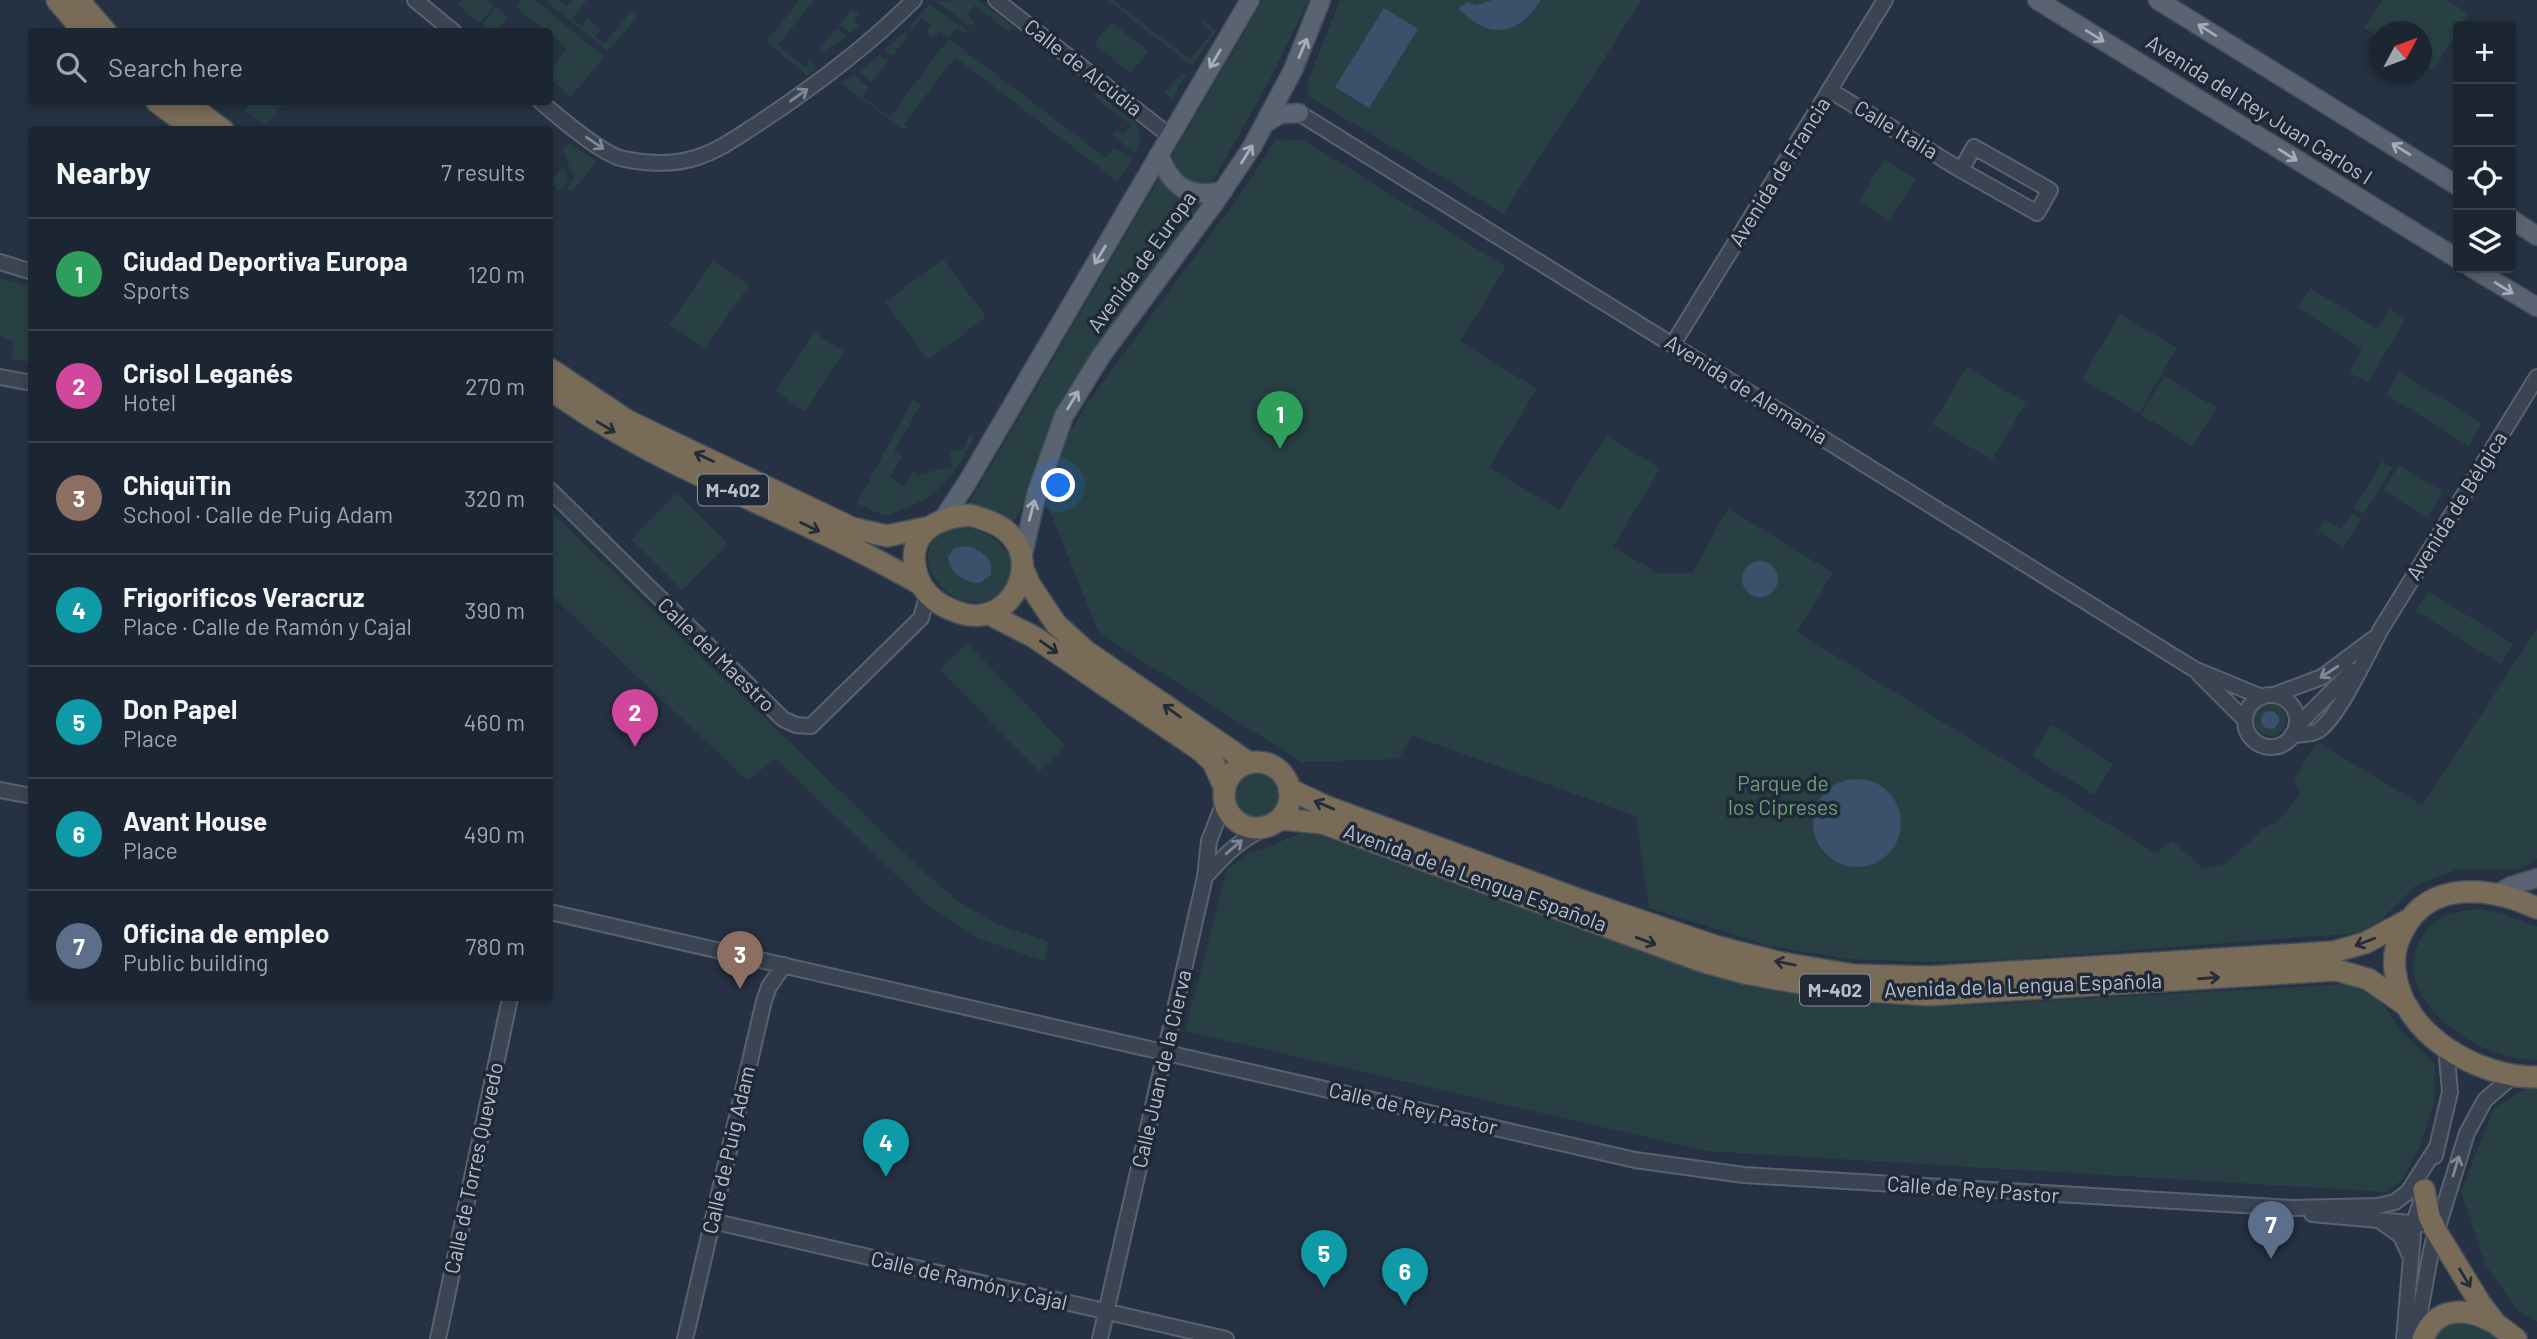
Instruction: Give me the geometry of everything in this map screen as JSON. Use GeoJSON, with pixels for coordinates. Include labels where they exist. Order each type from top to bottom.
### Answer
{"type":"FeatureCollection","features":[{"type":"Feature","properties":{"kind":"highway"},"geometry":{"type":"LineString","coordinates":[[57,0],[81,28]]}},
{"type":"Feature","properties":{"kind":"highway"},"geometry":{"type":"LineString","coordinates":[[78,0],[102,28]]}},
{"type":"Feature","properties":{"kind":"highway"},"geometry":{"type":"LineString","coordinates":[[161,105],[190,126]]}},
{"type":"Feature","properties":{"kind":"highway"},"geometry":{"type":"LineString","coordinates":[[189,105],[218,126]]}},
{"type":"Feature","properties":{"kind":"highway","name":"M-402"},"geometry":{"type":"LineString","coordinates":[[553,371],[628,421],[852,528],[887,536],[970,515],[989,520],[1003,528],[1015,541],[1030,585],[1056,624],[1087,652],[1249,764],[1270,765],[1280,772],[1289,789]]}},
{"type":"Feature","properties":{"kind":"highway","name":"M-402"},"geometry":{"type":"LineString","coordinates":[[553,391],[615,433],[860,551],[924,588],[938,603],[951,610],[965,614],[989,614],[1034,636],[1200,750],[1213,762],[1225,794],[1228,811],[1236,820],[1246,826],[1258,828],[1274,823]]}},
{"type":"Feature","properties":{"kind":"highway"},"geometry":{"type":"LineString","coordinates":[[924,588],[914,559],[918,543],[934,523]]}},
{"type":"Feature","properties":{"kind":"highway"},"geometry":{"type":"LineString","coordinates":[[989,614],[1006,604],[1013,596],[1022,564]]}},
{"type":"Feature","properties":{"kind":"highway"},"geometry":{"type":"LineString","coordinates":[[1225,794],[1229,778],[1238,768],[1249,764]]}},
{"type":"Feature","properties":{"kind":"highway"},"geometry":{"type":"LineString","coordinates":[[1274,823],[1287,810],[1289,789]]}},
{"type":"Feature","properties":{"kind":"highway","name":"Avenida de la Lengua Española"},"geometry":{"type":"LineString","coordinates":[[1289,789],[1325,806],[1704,943],[1770,960],[1854,975],[1930,977],[2333,952],[2365,943],[2410,919]]}},
{"type":"Feature","properties":{"kind":"highway","name":"Avenida de la Lengua Española"},"geometry":{"type":"LineString","coordinates":[[1274,823],[1322,823],[1704,962],[1744,973],[1822,988],[1930,995],[2336,970],[2368,979],[2407,1006]]}},
{"type":"Feature","properties":{"kind":"highway","name":"M-402"},"geometry":{"type":"LineString","coordinates":[[2537,908],[2497,894],[2479,891],[2451,893],[2426,904],[2410,919],[2396,947],[2395,964],[2398,986],[2407,1006],[2421,1024],[2446,1047],[2484,1068],[2537,1077]]}},
{"type":"Feature","properties":{"kind":"highway"},"geometry":{"type":"LineString","coordinates":[[2424,1190],[2435,1231],[2495,1323]]}},
{"type":"Feature","properties":{"kind":"highway"},"geometry":{"type":"LineString","coordinates":[[2423,1339],[2433,1321],[2446,1314],[2473,1313],[2495,1323],[2516,1339]]}},
{"type":"Feature","properties":{"kind":"main road","name":"Avenida de Europa"},"geometry":{"type":"LineString","coordinates":[[934,523],[968,481],[1250,0]]}},
{"type":"Feature","properties":{"kind":"main road","name":"Avenida del Rey Juan Carlos I"},"geometry":{"type":"LineString","coordinates":[[2037,0],[2453,256]]}},
{"type":"Feature","properties":{"kind":"main road","name":"Avenida del Rey Juan Carlos I"},"geometry":{"type":"LineString","coordinates":[[2158,0],[2453,183]]}},
{"type":"Feature","properties":{"kind":"main road","name":"Avenida de Europa"},"geometry":{"type":"LineString","coordinates":[[1022,564],[1037,492],[1064,416],[1101,356],[1223,191],[1267,122],[1287,83],[1318,4]]}},
{"type":"Feature","properties":{"kind":"main road"},"geometry":{"type":"LineString","coordinates":[[1267,122],[1281,114],[1299,113],[1290,97],[1287,83]]}},
{"type":"Feature","properties":{"kind":"main road"},"geometry":{"type":"LineString","coordinates":[[1159,154],[1167,175],[1177,186],[1194,192],[1223,191]]}},
{"type":"Feature","properties":{"kind":"main road"},"geometry":{"type":"LineString","coordinates":[[2516,222],[2537,236]]}},
{"type":"Feature","properties":{"kind":"main road"},"geometry":{"type":"LineString","coordinates":[[2480,273],[2537,307]]}},
{"type":"Feature","properties":{"kind":"main road"},"geometry":{"type":"LineString","coordinates":[[2497,894],[2511,886],[2537,878]]}},
{"type":"Feature","properties":{"kind":"street"},"geometry":{"type":"LineString","coordinates":[[415,0],[449,28]]}},
{"type":"Feature","properties":{"kind":"street"},"geometry":{"type":"LineString","coordinates":[[545,105],[594,143],[621,159],[654,162],[692,159],[729,142],[825,77],[883,30],[914,0]]}},
{"type":"Feature","properties":{"kind":"street","name":"Calle de Alcúdia"},"geometry":{"type":"LineString","coordinates":[[996,0],[1170,136]]}},
{"type":"Feature","properties":{"kind":"street","name":"Avenida de Francia"},"geometry":{"type":"LineString","coordinates":[[1673,344],[1885,0]]}},
{"type":"Feature","properties":{"kind":"street","name":"Calle Italia"},"geometry":{"type":"LineString","coordinates":[[1831,91],[1961,170],[2037,214],[2050,190],[1974,147],[1961,170]]}},
{"type":"Feature","properties":{"kind":"street","name":"Avenida de Alemania"},"geometry":{"type":"LineString","coordinates":[[1299,113],[2194,668],[2268,696]]}},
{"type":"Feature","properties":{"kind":"street"},"geometry":{"type":"LineString","coordinates":[[0,262],[28,271]]}},
{"type":"Feature","properties":{"kind":"street"},"geometry":{"type":"LineString","coordinates":[[0,377],[28,382]]}},
{"type":"Feature","properties":{"kind":"street","name":"Avenida de Bélgica"},"geometry":{"type":"LineString","coordinates":[[2294,731],[2316,733],[2327,722],[2537,377]]}},
{"type":"Feature","properties":{"kind":"street","name":"Calle del Maestro"},"geometry":{"type":"LineString","coordinates":[[553,493],[783,719],[796,725],[811,726],[921,618],[951,610]]}},
{"type":"Feature","properties":{"kind":"street","name":"Calle del Maestro"},"geometry":{"type":"LineString","coordinates":[[921,618],[924,588]]}},
{"type":"Feature","properties":{"kind":"street","name":"Avenida de Bélgica"},"geometry":{"type":"LineString","coordinates":[[2268,696],[2322,677],[2377,636]]}},
{"type":"Feature","properties":{"kind":"street","name":"Avenida de Alemania"},"geometry":{"type":"LineString","coordinates":[[2194,668],[2245,720]]}},
{"type":"Feature","properties":{"kind":"street"},"geometry":{"type":"LineString","coordinates":[[2268,696],[2289,703],[2294,710],[2294,731],[2282,744],[2266,746],[2252,738],[2245,720],[2250,706],[2268,696]]}},
{"type":"Feature","properties":{"kind":"street"},"geometry":{"type":"LineString","coordinates":[[0,790],[28,795]]}},
{"type":"Feature","properties":{"kind":"street","name":"Calle Juan de la Cierva"},"geometry":{"type":"LineString","coordinates":[[1100,1339],[1205,877],[1209,841],[1225,794]]}},
{"type":"Feature","properties":{"kind":"street"},"geometry":{"type":"LineString","coordinates":[[1205,877],[1226,853],[1247,836],[1274,823]]}},
{"type":"Feature","properties":{"kind":"street","name":"Calle de Rey Pastor"},"geometry":{"type":"LineString","coordinates":[[553,913],[1622,1157],[1744,1175],[2291,1209],[2368,1206],[2396,1202],[2408,1192],[2437,1147]]}},
{"type":"Feature","properties":{"kind":"street","name":"Calle de Puig Adam"},"geometry":{"type":"LineString","coordinates":[[685,1339],[764,1002],[769,987],[784,965]]}},
{"type":"Feature","properties":{"kind":"street","name":"Calle de Torres Quevedo"},"geometry":{"type":"LineString","coordinates":[[438,1339],[509,1001]]}},
{"type":"Feature","properties":{"kind":"street"},"geometry":{"type":"LineString","coordinates":[[2404,1339],[2414,1223],[2450,1092],[2446,1047]]}},
{"type":"Feature","properties":{"kind":"street"},"geometry":{"type":"LineString","coordinates":[[2414,1339],[2435,1231],[2471,1124],[2490,1094],[2514,1075]]}},
{"type":"Feature","properties":{"kind":"street","name":"Calle de Rey Pastor"},"geometry":{"type":"LineString","coordinates":[[2291,1209],[2320,1215],[2414,1223],[2435,1231]]}},
{"type":"Feature","properties":{"kind":"street"},"geometry":{"type":"LineString","coordinates":[[2378,1220],[2401,1236],[2410,1260]]}},
{"type":"Feature","properties":{"kind":"street","name":"Calle de Ramón y Cajal"},"geometry":{"type":"LineString","coordinates":[[712,1221],[1226,1339]]}},
{"type":"Feature","properties":{"kind":"green space"},"geometry":{"type":"Polygon","coordinates":[[[462,0],[487,0],[494,6],[480,23],[458,5],[462,0]]]}},
{"type":"Feature","properties":{"kind":"green space"},"geometry":{"type":"Polygon","coordinates":[[[521,0],[535,0],[604,57],[571,97],[553,82],[553,66],[567,48],[553,36],[553,28],[542,28],[516,7],[521,0]]]}},
{"type":"Feature","properties":{"kind":"green space"},"geometry":{"type":"Polygon","coordinates":[[[545,0],[559,0],[566,6],[572,0],[587,0],[572,19],[582,26],[588,18],[601,29],[595,36],[604,44],[631,11],[638,16],[608,51],[545,0]]]}},
{"type":"Feature","properties":{"kind":"green space"},"geometry":{"type":"Polygon","coordinates":[[[800,0],[814,0],[778,45],[805,67],[811,60],[816,69],[807,76],[766,41],[800,0]]]}},
{"type":"Feature","properties":{"kind":"green space"},"geometry":{"type":"Polygon","coordinates":[[[978,0],[1013,27],[1009,32],[975,5],[967,15],[974,22],[970,26],[936,1],[978,0]]]}},
{"type":"Feature","properties":{"kind":"green space"},"geometry":{"type":"Polygon","coordinates":[[[1107,0],[1113,0],[1190,59],[1212,32],[1202,24],[1204,21],[1216,31],[1192,66],[1107,0]]]}},
{"type":"Feature","properties":{"kind":"green space"},"geometry":{"type":"Polygon","coordinates":[[[1263,0],[1309,0],[1269,81],[1221,167],[1009,529],[968,505],[1263,0]]]}},
{"type":"Feature","properties":{"kind":"green space"},"geometry":{"type":"Polygon","coordinates":[[[1340,0],[1642,0],[1503,214],[1308,96],[1307,84],[1340,0]]]}},
{"type":"Feature","properties":{"kind":"green space"},"geometry":{"type":"Polygon","coordinates":[[[2382,0],[2447,0],[2468,13],[2464,21],[2453,21],[2453,38],[2433,71],[2432,21],[2369,21],[2369,31],[2364,28],[2382,0]]]}},
{"type":"Feature","properties":{"kind":"green space"},"geometry":{"type":"Polygon","coordinates":[[[930,4],[967,31],[965,34],[957,28],[949,39],[1106,158],[1114,148],[1132,159],[1117,181],[955,57],[904,124],[909,128],[902,129],[841,83],[854,75],[869,87],[862,97],[890,117],[949,38],[939,31],[933,38],[926,32],[931,25],[921,17],[912,30],[909,27],[930,4]]]}},
{"type":"Feature","properties":{"kind":"green space"},"geometry":{"type":"Polygon","coordinates":[[[496,7],[507,17],[498,28],[488,28],[483,24],[496,7]]]}},
{"type":"Feature","properties":{"kind":"green space"},"geometry":{"type":"Polygon","coordinates":[[[852,9],[859,14],[854,21],[859,26],[850,33],[839,25],[852,9]]]}},
{"type":"Feature","properties":{"kind":"green space"},"geometry":{"type":"Polygon","coordinates":[[[1112,22],[1148,51],[1131,73],[1094,44],[1112,22]]]}},
{"type":"Feature","properties":{"kind":"green space"},"geometry":{"type":"Polygon","coordinates":[[[837,28],[846,36],[824,52],[819,49],[837,28]]]}},
{"type":"Feature","properties":{"kind":"green space"},"geometry":{"type":"Polygon","coordinates":[[[905,32],[908,35],[892,56],[884,50],[905,32]]]}},
{"type":"Feature","properties":{"kind":"green space"},"geometry":{"type":"Polygon","coordinates":[[[879,55],[888,61],[872,83],[858,72],[879,55]]]}},
{"type":"Feature","properties":{"kind":"green space"},"geometry":{"type":"Polygon","coordinates":[[[1183,74],[1186,75],[1172,99],[1164,93],[1183,74]]]}},
{"type":"Feature","properties":{"kind":"green space"},"geometry":{"type":"Polygon","coordinates":[[[1096,92],[1136,123],[1141,138],[1135,153],[1112,135],[1116,130],[1124,135],[1131,125],[1093,96],[1096,92]]]}},
{"type":"Feature","properties":{"kind":"green space"},"geometry":{"type":"Polygon","coordinates":[[[249,105],[283,105],[266,126],[245,110],[249,105]]]}},
{"type":"Feature","properties":{"kind":"green space","name":"Parque de los Cipreses"},"geometry":{"type":"Polygon","coordinates":[[[1276,139],[1304,140],[1506,267],[1460,341],[1537,389],[1489,467],[1559,510],[1607,435],[1660,469],[1613,547],[1658,573],[1692,573],[1728,508],[1833,573],[1797,632],[2155,853],[2172,841],[2203,868],[2225,864],[2267,826],[2276,823],[2300,795],[2294,780],[2317,742],[2422,805],[2537,629],[2537,859],[2518,870],[2458,869],[2415,886],[2380,921],[2357,933],[2017,959],[1926,962],[1849,959],[1769,946],[1649,908],[1636,816],[1413,736],[1398,759],[1301,762],[1099,633],[1044,497],[1065,441],[1084,408],[1244,189],[1276,139]]]}},
{"type":"Feature","properties":{"kind":"green space"},"geometry":{"type":"Polygon","coordinates":[[[569,143],[597,162],[571,192],[567,188],[574,179],[563,150],[569,143]]]}},
{"type":"Feature","properties":{"kind":"green space"},"geometry":{"type":"Polygon","coordinates":[[[1884,160],[1916,179],[1890,220],[1859,201],[1884,160]]]}},
{"type":"Feature","properties":{"kind":"green space"},"geometry":{"type":"Polygon","coordinates":[[[563,168],[568,180],[558,191],[553,185],[553,179],[563,168]]]}},
{"type":"Feature","properties":{"kind":"green space"},"geometry":{"type":"Polygon","coordinates":[[[943,259],[986,317],[928,360],[885,302],[943,259]]]}},
{"type":"Feature","properties":{"kind":"green space"},"geometry":{"type":"Polygon","coordinates":[[[713,260],[749,285],[705,349],[669,325],[713,260]]]}},
{"type":"Feature","properties":{"kind":"green space"},"geometry":{"type":"Polygon","coordinates":[[[0,278],[28,286],[28,362],[12,358],[14,341],[0,336],[0,278]]]}},
{"type":"Feature","properties":{"kind":"green space"},"geometry":{"type":"Polygon","coordinates":[[[2310,288],[2378,329],[2390,309],[2405,319],[2368,383],[2349,372],[2362,349],[2298,308],[2310,288]]]}},
{"type":"Feature","properties":{"kind":"green space"},"geometry":{"type":"Polygon","coordinates":[[[2120,314],[2177,348],[2139,413],[2082,379],[2120,314]]]}},
{"type":"Feature","properties":{"kind":"green space"},"geometry":{"type":"Polygon","coordinates":[[[814,332],[844,352],[805,412],[775,391],[814,332]]]}},
{"type":"Feature","properties":{"kind":"green space"},"geometry":{"type":"Polygon","coordinates":[[[1967,367],[2026,403],[1992,460],[1932,424],[1967,367]]]}},
{"type":"Feature","properties":{"kind":"green space"},"geometry":{"type":"Polygon","coordinates":[[[2399,372],[2482,423],[2469,446],[2386,394],[2399,372]]]}},
{"type":"Feature","properties":{"kind":"green space"},"geometry":{"type":"Polygon","coordinates":[[[2164,376],[2217,408],[2193,446],[2141,415],[2164,376]]]}},
{"type":"Feature","properties":{"kind":"green space"},"geometry":{"type":"Polygon","coordinates":[[[913,399],[921,404],[894,452],[902,457],[890,477],[904,486],[915,469],[917,475],[953,466],[949,451],[963,449],[970,434],[975,436],[957,467],[940,488],[918,503],[884,516],[857,503],[913,399]]]}},
{"type":"Feature","properties":{"kind":"green space"},"geometry":{"type":"Polygon","coordinates":[[[2383,461],[2393,468],[2364,514],[2353,508],[2383,461]]]}},
{"type":"Feature","properties":{"kind":"green space"},"geometry":{"type":"Polygon","coordinates":[[[2399,465],[2443,492],[2427,518],[2383,490],[2399,465]]]}},
{"type":"Feature","properties":{"kind":"green space"},"geometry":{"type":"Polygon","coordinates":[[[677,493],[728,543],[682,590],[631,540],[677,493]]]}},
{"type":"Feature","properties":{"kind":"green space"},"geometry":{"type":"Polygon","coordinates":[[[2352,513],[2361,519],[2343,547],[2318,531],[2325,520],[2341,529],[2352,513]]]}},
{"type":"Feature","properties":{"kind":"green space"},"geometry":{"type":"Polygon","coordinates":[[[553,514],[927,875],[959,902],[1001,926],[1049,942],[1044,961],[977,938],[927,905],[776,759],[747,780],[553,597],[553,514]]]}},
{"type":"Feature","properties":{"kind":"green space"},"geometry":{"type":"Polygon","coordinates":[[[963,526],[988,535],[1006,551],[1012,572],[1008,584],[997,598],[983,602],[962,600],[948,592],[937,581],[930,568],[928,554],[933,542],[944,532],[963,526]],[[992,568],[954,573],[977,582],[987,579],[992,568]]]}},
{"type":"Feature","properties":{"kind":"green space"},"geometry":{"type":"Polygon","coordinates":[[[2428,591],[2513,644],[2501,664],[2416,611],[2428,591]]]}},
{"type":"Feature","properties":{"kind":"green space"},"geometry":{"type":"Polygon","coordinates":[[[967,643],[1066,746],[1039,772],[940,669],[967,643]]]}},
{"type":"Feature","properties":{"kind":"green space"},"geometry":{"type":"Polygon","coordinates":[[[2270,704],[2281,709],[2286,720],[2281,731],[2270,736],[2259,731],[2254,720],[2259,709],[2270,704]]]}},
{"type":"Feature","properties":{"kind":"green space"},"geometry":{"type":"Polygon","coordinates":[[[2052,725],[2113,764],[2094,795],[2032,756],[2052,725]]]}},
{"type":"Feature","properties":{"kind":"green space"},"geometry":{"type":"Polygon","coordinates":[[[1259,772],[1276,779],[1283,796],[1276,813],[1259,820],[1242,813],[1235,796],[1242,779],[1259,772]]]}},
{"type":"Feature","properties":{"kind":"green space"},"geometry":{"type":"Polygon","coordinates":[[[1312,833],[1747,986],[1860,1004],[1939,1007],[2349,984],[2380,1000],[2402,1032],[2435,1064],[2434,1102],[2421,1144],[2403,1179],[2387,1192],[1707,1151],[1185,1031],[1227,870],[1250,852],[1265,849],[1297,834],[1312,833]]]}},
{"type":"Feature","properties":{"kind":"green space"},"geometry":{"type":"Polygon","coordinates":[[[2476,909],[2502,913],[2537,927],[2537,1060],[2500,1054],[2466,1038],[2434,1012],[2422,996],[2415,979],[2414,961],[2419,942],[2430,927],[2450,915],[2476,909]]]}},
{"type":"Feature","properties":{"kind":"green space"},"geometry":{"type":"Polygon","coordinates":[[[2537,1088],[2537,1322],[2518,1311],[2485,1264],[2461,1192],[2494,1108],[2526,1089],[2537,1088]]]}},
{"type":"Feature","properties":{"kind":"green space"},"geometry":{"type":"Polygon","coordinates":[[[2472,1322],[2496,1339],[2434,1339],[2445,1327],[2472,1322]]]}},
{"type":"Feature","properties":{"kind":"water"},"geometry":{"type":"Polygon","coordinates":[[[1492,0],[1541,0],[1522,21],[1502,30],[1481,25],[1458,8],[1468,2],[1477,5],[1492,0]]]}},
{"type":"Feature","properties":{"kind":"water"},"geometry":{"type":"Polygon","coordinates":[[[1384,8],[1418,29],[1369,108],[1335,87],[1384,8]]]}},
{"type":"Feature","properties":{"kind":"water"},"geometry":{"type":"Polygon","coordinates":[[[968,546],[982,553],[991,564],[991,575],[980,583],[958,576],[949,562],[948,556],[954,548],[968,546]]]}},
{"type":"Feature","properties":{"kind":"water"},"geometry":{"type":"Polygon","coordinates":[[[1760,561],[1773,566],[1778,579],[1773,592],[1760,597],[1747,592],[1742,579],[1747,566],[1760,561]]]}},
{"type":"Feature","properties":{"kind":"water"},"geometry":{"type":"Polygon","coordinates":[[[2270,711],[2276,714],[2279,720],[2276,726],[2270,729],[2264,726],[2261,720],[2264,714],[2270,711]]]}},
{"type":"Feature","properties":{"kind":"water"},"geometry":{"type":"Polygon","coordinates":[[[1857,779],[1874,783],[1888,792],[1897,806],[1901,823],[1897,840],[1888,854],[1874,863],[1857,867],[1840,863],[1826,854],[1817,840],[1813,823],[1817,806],[1826,792],[1840,783],[1857,779]]]}},
{"type":"Feature","properties":{"kind":"place","name":"Ciudad Deportiva Europa"},"geometry":{"type":"Point","coordinates":[1280,449]}},
{"type":"Feature","properties":{"kind":"place","name":"Crisol Leganés"},"geometry":{"type":"Point","coordinates":[635,747]}},
{"type":"Feature","properties":{"kind":"place","name":"ChiquiTin"},"geometry":{"type":"Point","coordinates":[740,989]}},
{"type":"Feature","properties":{"kind":"place","name":"Frigorificos Veracruz"},"geometry":{"type":"Point","coordinates":[886,1177]}},
{"type":"Feature","properties":{"kind":"place","name":"Oficina de empleo"},"geometry":{"type":"Point","coordinates":[2271,1259]}},
{"type":"Feature","properties":{"kind":"place","name":"Don Papel"},"geometry":{"type":"Point","coordinates":[1324,1288]}},
{"type":"Feature","properties":{"kind":"place","name":"Avant House"},"geometry":{"type":"Point","coordinates":[1405,1306]}}]}
